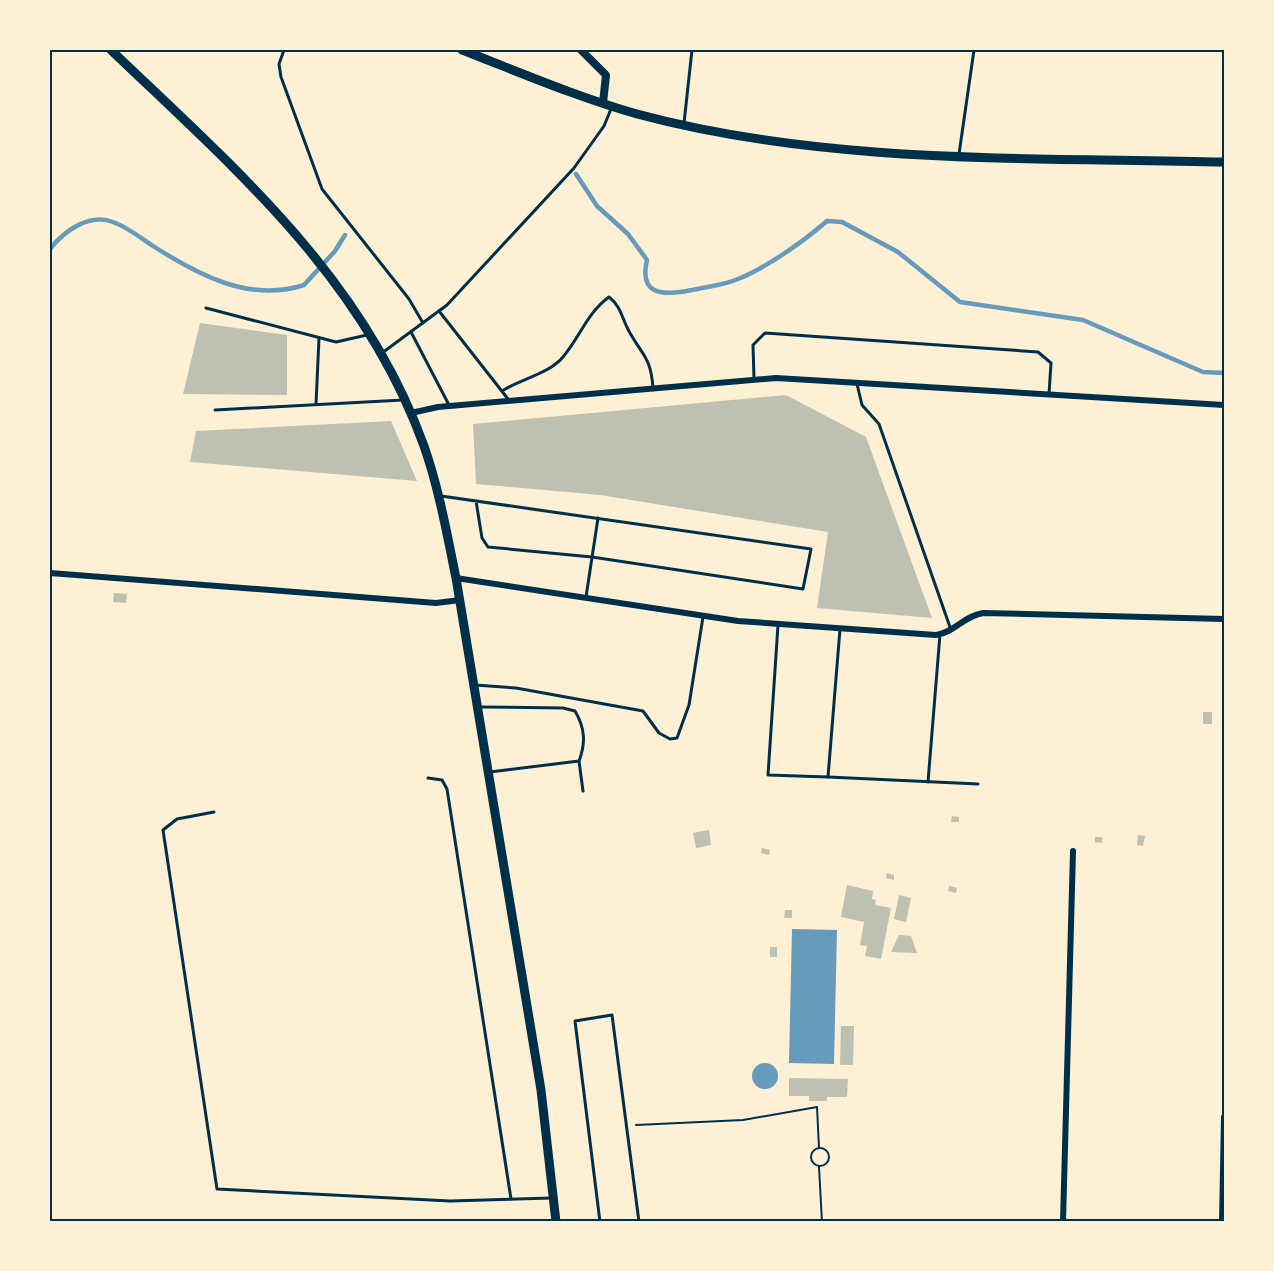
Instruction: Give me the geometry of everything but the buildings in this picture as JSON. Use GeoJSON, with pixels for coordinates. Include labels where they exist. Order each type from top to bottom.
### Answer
{"type":"FeatureCollection","features":[{"type":"Feature","properties":{"kind":"main road"},"geometry":{"type":"LineString","coordinates":[[111,50],[263,198],[316,256],[372,334],[411,413],[439,496],[460,600],[541,1090],[556,1221]]}},
{"type":"Feature","properties":{"kind":"main road"},"geometry":{"type":"LineString","coordinates":[[462,50],[607,105],[683,124],[830,148],[959,156],[1224,162]]}},
{"type":"Feature","properties":{"kind":"street"},"geometry":{"type":"LineString","coordinates":[[581,50],[606,75],[607,105]]}},
{"type":"Feature","properties":{"kind":"street"},"geometry":{"type":"LineString","coordinates":[[411,413],[449,406],[509,400],[754,379],[856,382],[1224,405]]}},
{"type":"Feature","properties":{"kind":"street"},"geometry":{"type":"LineString","coordinates":[[50,573],[436,603],[460,600]]}},
{"type":"Feature","properties":{"kind":"street"},"geometry":{"type":"LineString","coordinates":[[456,578],[703,617],[840,629],[940,634],[951,631],[973,614],[983,613],[1224,619]]}},
{"type":"Feature","properties":{"kind":"street"},"geometry":{"type":"LineString","coordinates":[[1063,1221],[1072,851]]}},
{"type":"Feature","properties":{"kind":"street"},"geometry":{"type":"LineString","coordinates":[[1222,1221],[1224,1117]]}},
{"type":"Feature","properties":{"kind":"lane"},"geometry":{"type":"LineString","coordinates":[[284,50],[279,63],[281,77],[322,189],[409,299],[423,323]]}},
{"type":"Feature","properties":{"kind":"lane"},"geometry":{"type":"LineString","coordinates":[[683,124],[692,50]]}},
{"type":"Feature","properties":{"kind":"lane"},"geometry":{"type":"LineString","coordinates":[[959,156],[974,50]]}},
{"type":"Feature","properties":{"kind":"lane"},"geometry":{"type":"LineString","coordinates":[[382,353],[439,311],[574,168],[604,126],[607,105]]}},
{"type":"Feature","properties":{"kind":"lane"},"geometry":{"type":"LineString","coordinates":[[502,391],[562,358],[597,306],[609,297],[618,304],[629,333],[648,357],[653,388]]}},
{"type":"Feature","properties":{"kind":"lane"},"geometry":{"type":"LineString","coordinates":[[206,308],[336,342],[372,334]]}},
{"type":"Feature","properties":{"kind":"lane"},"geometry":{"type":"LineString","coordinates":[[439,311],[509,400]]}},
{"type":"Feature","properties":{"kind":"lane"},"geometry":{"type":"LineString","coordinates":[[411,332],[449,406]]}},
{"type":"Feature","properties":{"kind":"lane"},"geometry":{"type":"LineString","coordinates":[[754,379],[753,345],[765,333],[1038,352],[1051,363],[1049,394]]}},
{"type":"Feature","properties":{"kind":"lane"},"geometry":{"type":"LineString","coordinates":[[316,404],[319,338]]}},
{"type":"Feature","properties":{"kind":"lane"},"geometry":{"type":"LineString","coordinates":[[856,382],[862,405],[879,423],[951,631]]}},
{"type":"Feature","properties":{"kind":"lane"},"geometry":{"type":"LineString","coordinates":[[215,410],[405,400]]}},
{"type":"Feature","properties":{"kind":"lane"},"geometry":{"type":"LineString","coordinates":[[439,496],[476,501],[598,518],[811,549],[803,589],[592,556],[488,547],[482,538],[476,501]]}},
{"type":"Feature","properties":{"kind":"lane"},"geometry":{"type":"LineString","coordinates":[[586,597],[598,518]]}},
{"type":"Feature","properties":{"kind":"lane"},"geometry":{"type":"LineString","coordinates":[[474,685],[516,688],[643,711],[659,733],[670,739],[677,738],[688,705],[703,617]]}},
{"type":"Feature","properties":{"kind":"lane"},"geometry":{"type":"LineString","coordinates":[[778,625],[768,775],[978,784]]}},
{"type":"Feature","properties":{"kind":"lane"},"geometry":{"type":"LineString","coordinates":[[828,777],[840,629]]}},
{"type":"Feature","properties":{"kind":"lane"},"geometry":{"type":"LineString","coordinates":[[928,782],[940,634]]}},
{"type":"Feature","properties":{"kind":"lane"},"geometry":{"type":"LineString","coordinates":[[477,707],[563,708],[575,711],[581,723],[584,746],[579,761],[583,791]]}},
{"type":"Feature","properties":{"kind":"lane"},"geometry":{"type":"LineString","coordinates":[[488,772],[579,761]]}},
{"type":"Feature","properties":{"kind":"lane"},"geometry":{"type":"LineString","coordinates":[[428,778],[442,780],[447,789],[512,1199]]}},
{"type":"Feature","properties":{"kind":"lane"},"geometry":{"type":"LineString","coordinates":[[214,812],[177,819],[163,830],[217,1189],[450,1201],[554,1198]]}},
{"type":"Feature","properties":{"kind":"lane"},"geometry":{"type":"LineString","coordinates":[[600,1221],[575,1021],[612,1015],[639,1221]]}},
{"type":"Feature","properties":{"kind":"path"},"geometry":{"type":"LineString","coordinates":[[627,1125],[693,1124],[743,1120],[817,1107],[819,1148]]}},
{"type":"Feature","properties":{"kind":"path"},"geometry":{"type":"LineString","coordinates":[[819,1148],[812,1153],[811,1159],[819,1167],[822,1221]]}},
{"type":"Feature","properties":{"kind":"path"},"geometry":{"type":"LineString","coordinates":[[819,1148],[828,1151],[830,1157],[825,1166],[819,1167]]}},
{"type":"Feature","properties":{"kind":"water"},"geometry":{"type":"Polygon","coordinates":[[[792,929],[837,930],[834,1064],[789,1063],[792,929]]]}},
{"type":"Feature","properties":{"kind":"water"},"geometry":{"type":"Polygon","coordinates":[[[765,1063],[774,1067],[778,1076],[774,1085],[765,1089],[756,1085],[752,1076],[756,1067],[765,1063]]]}},
{"type":"Feature","properties":{"kind":"waterway"},"geometry":{"type":"LineString","coordinates":[[576,174],[597,206],[628,234],[647,260],[645,274],[647,283],[660,292],[680,292],[734,281],[772,261],[827,221],[842,222],[898,252],[960,302],[1083,320],[1203,372],[1224,373]]}},
{"type":"Feature","properties":{"kind":"waterway"},"geometry":{"type":"LineString","coordinates":[[50,249],[62,236],[78,225],[104,220],[123,227],[187,266],[224,283],[244,288],[284,290],[304,285],[335,251],[345,235]]}}]}
